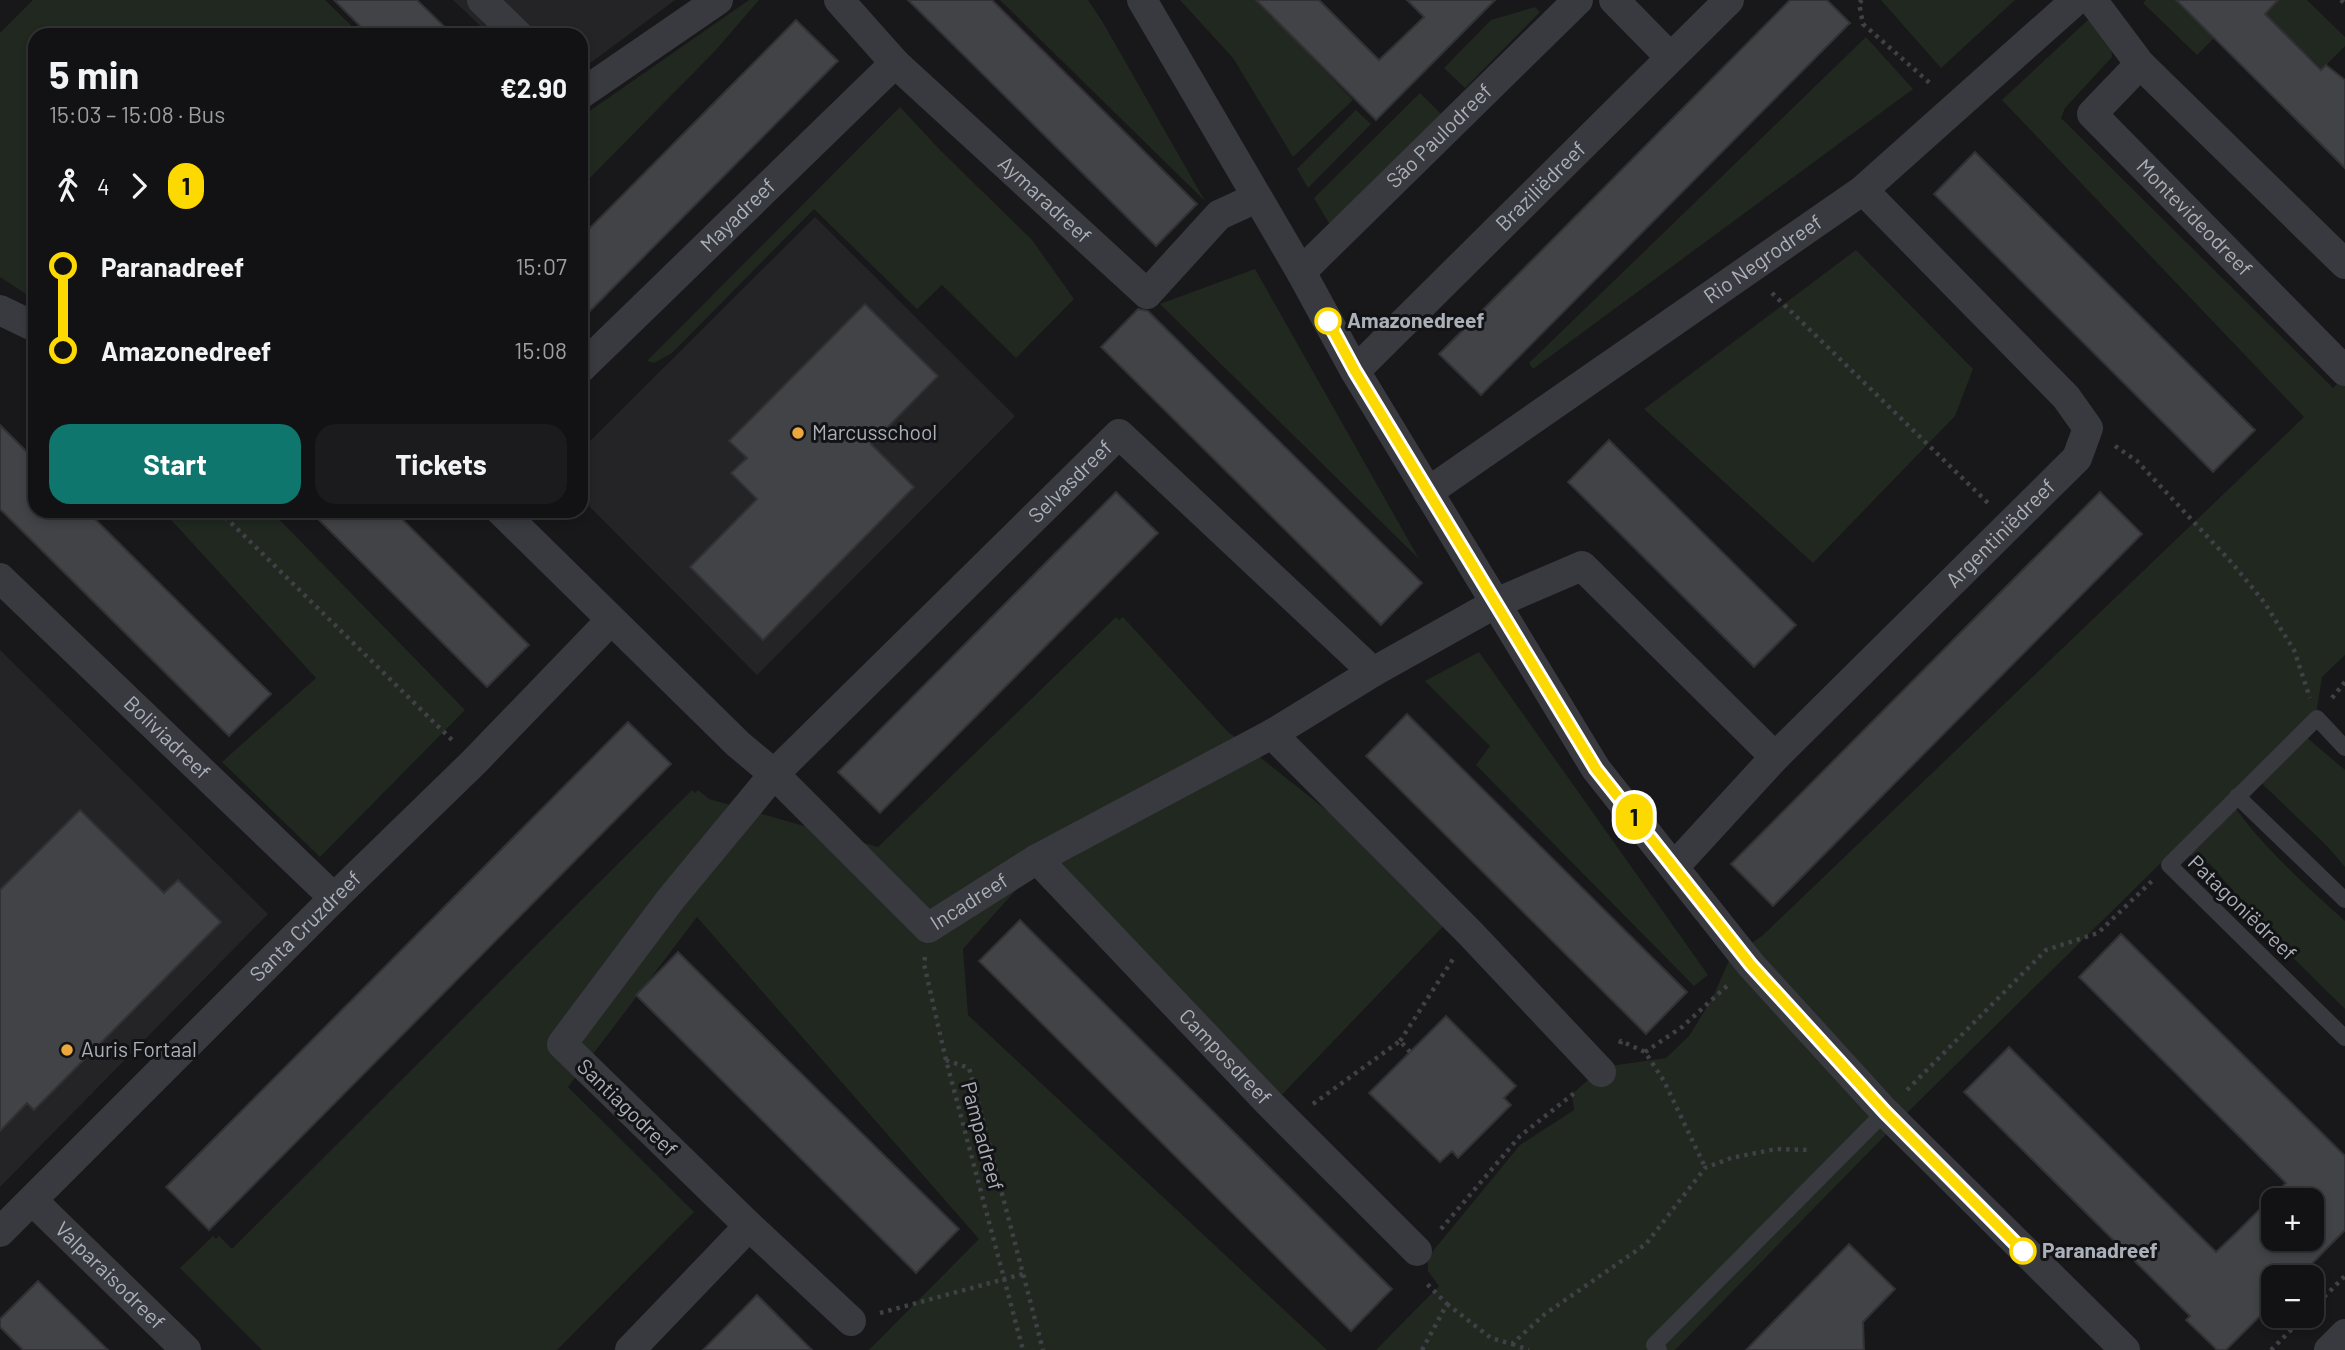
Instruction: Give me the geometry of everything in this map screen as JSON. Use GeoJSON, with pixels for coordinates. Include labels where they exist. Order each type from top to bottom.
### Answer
{"type":"FeatureCollection","features":[{"type":"Feature","properties":{"kind":"street"},"geometry":{"type":"LineString","coordinates":[[482,0],[511,28]]}},
{"type":"Feature","properties":{"kind":"street"},"geometry":{"type":"LineString","coordinates":[[588,89],[718,0]]}},
{"type":"Feature","properties":{"kind":"street","name":"Aymaradreef"},"geometry":{"type":"LineString","coordinates":[[839,0],[895,63],[1147,293],[1219,215],[1256,198]]}},
{"type":"Feature","properties":{"kind":"street"},"geometry":{"type":"LineString","coordinates":[[1142,0],[1301,272],[1355,371],[1596,769],[1751,965],[1885,1112],[2125,1350]]}},
{"type":"Feature","properties":{"kind":"street","name":"São Paulodreef"},"geometry":{"type":"LineString","coordinates":[[1301,272],[1578,0]]}},
{"type":"Feature","properties":{"kind":"street"},"geometry":{"type":"LineString","coordinates":[[1614,0],[1670,57]]}},
{"type":"Feature","properties":{"kind":"street","name":"Braziliëdreef"},"geometry":{"type":"LineString","coordinates":[[1355,371],[1729,0]]}},
{"type":"Feature","properties":{"kind":"street","name":"Rio Negrodreef"},"geometry":{"type":"LineString","coordinates":[[1428,492],[1863,190],[2076,0]]}},
{"type":"Feature","properties":{"kind":"street"},"geometry":{"type":"LineString","coordinates":[[2092,0],[2140,64],[2345,264]]}},
{"type":"Feature","properties":{"kind":"street","name":"Mayadreef"},"geometry":{"type":"LineString","coordinates":[[588,361],[895,63]]}},
{"type":"Feature","properties":{"kind":"street","name":"Montevideodreef"},"geometry":{"type":"LineString","coordinates":[[2140,64],[2092,114],[2345,371]]}},
{"type":"Feature","properties":{"kind":"street"},"geometry":{"type":"LineString","coordinates":[[1863,190],[2066,397],[2088,428]]}},
{"type":"Feature","properties":{"kind":"street"},"geometry":{"type":"LineString","coordinates":[[0,310],[28,324]]}},
{"type":"Feature","properties":{"kind":"street","name":"Argentiniëdreef"},"geometry":{"type":"LineString","coordinates":[[1674,867],[1775,757],[2077,458],[2088,428]]}},
{"type":"Feature","properties":{"kind":"street","name":"Selvasdreef"},"geometry":{"type":"LineString","coordinates":[[774,774],[1119,434],[1373,672]]}},
{"type":"Feature","properties":{"kind":"street","name":"Incadreef"},"geometry":{"type":"LineString","coordinates":[[507,518],[738,744],[774,774],[928,929],[1037,859],[1272,734],[1373,672],[1496,603]]}},
{"type":"Feature","properties":{"kind":"street"},"geometry":{"type":"LineString","coordinates":[[1496,603],[1582,566],[1775,757]]}},
{"type":"Feature","properties":{"kind":"street","name":"Boliviadreef"},"geometry":{"type":"LineString","coordinates":[[0,578],[334,898]]}},
{"type":"Feature","properties":{"kind":"street","name":"Santa Cruzdreef"},"geometry":{"type":"LineString","coordinates":[[0,1232],[474,762],[611,620]]}},
{"type":"Feature","properties":{"kind":"street"},"geometry":{"type":"LineString","coordinates":[[1272,734],[1470,933],[1601,1072]]}},
{"type":"Feature","properties":{"kind":"street","name":"Santiagodreef"},"geometry":{"type":"LineString","coordinates":[[774,774],[670,900],[562,1044],[748,1226],[851,1321]]}},
{"type":"Feature","properties":{"kind":"street","name":"Camposdreef"},"geometry":{"type":"LineString","coordinates":[[1037,859],[1289,1122],[1417,1251]]}},
{"type":"Feature","properties":{"kind":"street","name":"Valparaisodreef"},"geometry":{"type":"LineString","coordinates":[[33,1201],[186,1350]]}},
{"type":"Feature","properties":{"kind":"street"},"geometry":{"type":"LineString","coordinates":[[630,1350],[748,1226]]}},
{"type":"Feature","properties":{"kind":"street"},"geometry":{"type":"LineString","coordinates":[[2329,1350],[2345,1334]]}},
{"type":"Feature","properties":{"kind":"lane"},"geometry":{"type":"LineString","coordinates":[[2316,718],[2345,748]]}},
{"type":"Feature","properties":{"kind":"lane","name":"Patagoniëdreef"},"geometry":{"type":"LineString","coordinates":[[2316,718],[2169,865],[2345,1038]]}},
{"type":"Feature","properties":{"kind":"lane"},"geometry":{"type":"LineString","coordinates":[[2237,796],[2345,900]]}},
{"type":"Feature","properties":{"kind":"lane"},"geometry":{"type":"LineString","coordinates":[[1659,1350],[1654,1345],[1885,1112]]}},
{"type":"Feature","properties":{"kind":"path"},"geometry":{"type":"LineString","coordinates":[[1862,0],[1859,3],[1863,24],[1957,107]]}},
{"type":"Feature","properties":{"kind":"path"},"geometry":{"type":"LineString","coordinates":[[2341,0],[2345,4]]}},
{"type":"Feature","properties":{"kind":"path"},"geometry":{"type":"LineString","coordinates":[[1748,270],[2010,524]]}},
{"type":"Feature","properties":{"kind":"path"},"geometry":{"type":"LineString","coordinates":[[2088,428],[2137,461],[2232,563],[2264,603],[2294,650],[2316,718]]}},
{"type":"Feature","properties":{"kind":"path"},"geometry":{"type":"LineString","coordinates":[[226,518],[474,762]]}},
{"type":"Feature","properties":{"kind":"path"},"geometry":{"type":"LineString","coordinates":[[1885,1112],[2046,950],[2098,933],[2169,865]]}},
{"type":"Feature","properties":{"kind":"path","name":"Pampadreef"},"geometry":{"type":"LineString","coordinates":[[928,929],[924,964],[946,1060],[1023,1350]]}},
{"type":"Feature","properties":{"kind":"path"},"geometry":{"type":"LineString","coordinates":[[1289,1122],[1400,1041],[1470,933]]}},
{"type":"Feature","properties":{"kind":"path"},"geometry":{"type":"LineString","coordinates":[[1644,1052],[1682,1027],[1751,965]]}},
{"type":"Feature","properties":{"kind":"path"},"geometry":{"type":"LineString","coordinates":[[1400,1041],[1410,1052]]}},
{"type":"Feature","properties":{"kind":"path"},"geometry":{"type":"LineString","coordinates":[[1529,1350],[1491,1339],[1447,1304],[1406,1263],[1449,1222],[1520,1136],[1601,1072],[1622,1041],[1644,1052],[1664,1081],[1705,1168]]}},
{"type":"Feature","properties":{"kind":"path"},"geometry":{"type":"LineString","coordinates":[[946,1060],[969,1068],[1043,1350]]}},
{"type":"Feature","properties":{"kind":"path"},"geometry":{"type":"LineString","coordinates":[[1512,1344],[1545,1314],[1646,1244],[1705,1168],[1731,1158],[1776,1149],[1814,1150]]}},
{"type":"Feature","properties":{"kind":"path"},"geometry":{"type":"LineString","coordinates":[[851,1321],[1023,1274]]}},
{"type":"Feature","properties":{"kind":"path"},"geometry":{"type":"LineString","coordinates":[[2324,1297],[2345,1276]]}},
{"type":"Feature","properties":{"kind":"path"},"geometry":{"type":"LineString","coordinates":[[1422,1350],[1447,1304]]}},
{"type":"Feature","properties":{"kind":"path"},"geometry":{"type":"LineString","coordinates":[[2271,1350],[2293,1328]]}},
{"type":"Feature","properties":{"kind":"shaded area"},"geometry":{"type":"Polygon","coordinates":[[[33,0],[325,0],[354,28],[28,28],[28,295],[0,277],[0,33],[33,0]]]}},
{"type":"Feature","properties":{"kind":"shaded area"},"geometry":{"type":"Polygon","coordinates":[[[453,0],[675,0],[588,65],[588,28],[483,28],[453,0]]]}},
{"type":"Feature","properties":{"kind":"shaded area"},"geometry":{"type":"Polygon","coordinates":[[[749,0],[759,0],[715,51],[588,180],[588,112],[749,0]]]}},
{"type":"Feature","properties":{"kind":"shaded area"},"geometry":{"type":"Polygon","coordinates":[[[1000,0],[1088,0],[1205,201],[1000,0]]]}},
{"type":"Feature","properties":{"kind":"shaded area"},"geometry":{"type":"Polygon","coordinates":[[[1180,0],[1256,0],[1353,100],[1293,157],[1233,58],[1180,0]]]}},
{"type":"Feature","properties":{"kind":"shaded area"},"geometry":{"type":"Polygon","coordinates":[[[1881,0],[2015,0],[1941,68],[1881,0]]]}},
{"type":"Feature","properties":{"kind":"shaded area"},"geometry":{"type":"Polygon","coordinates":[[[2146,0],[2193,0],[2215,37],[2197,55],[2143,3],[2146,0]]]}},
{"type":"Feature","properties":{"kind":"shaded area"},"geometry":{"type":"Polygon","coordinates":[[[2278,0],[2307,0],[2345,37],[2345,46],[2322,69],[2265,14],[2278,0]]]}},
{"type":"Feature","properties":{"kind":"shaded area"},"geometry":{"type":"Polygon","coordinates":[[[1535,7],[1540,12],[1465,88],[1444,68],[1491,20],[1535,7]]]}},
{"type":"Feature","properties":{"kind":"shaded area"},"geometry":{"type":"Polygon","coordinates":[[[2088,20],[2111,41],[2112,57],[2065,108],[2061,118],[2333,388],[2345,376],[2345,655],[2322,677],[2316,715],[2299,731],[2345,770],[2345,867],[2327,846],[2252,774],[2228,797],[2267,846],[2345,921],[2345,1009],[2275,940],[2210,864],[2175,849],[1914,1106],[1675,1350],[1376,1350],[1439,1286],[1428,1271],[1428,1257],[1520,1145],[1574,1110],[1572,1094],[1603,1067],[1666,1058],[1689,1036],[1712,999],[1730,958],[1762,936],[2304,417],[2002,100],[2088,20]]]}},
{"type":"Feature","properties":{"kind":"shaded area"},"geometry":{"type":"Polygon","coordinates":[[[1866,37],[1913,89],[1533,369],[1529,363],[1866,37]]]}},
{"type":"Feature","properties":{"kind":"shaded area"},"geometry":{"type":"Polygon","coordinates":[[[1420,93],[1441,114],[1330,225],[1314,198],[1420,93]]]}},
{"type":"Feature","properties":{"kind":"shaded area"},"geometry":{"type":"Polygon","coordinates":[[[900,107],[1032,240],[1074,299],[1016,358],[942,285],[917,309],[814,209],[672,353],[654,363],[647,361],[900,107]]]}},
{"type":"Feature","properties":{"kind":"shaded area"},"geometry":{"type":"Polygon","coordinates":[[[1356,110],[1371,124],[1308,188],[1297,169],[1356,110]]]}},
{"type":"Feature","properties":{"kind":"shaded area","name":"Marcusschool"},"geometry":{"type":"Polygon","coordinates":[[[815,217],[1015,416],[757,675],[588,505],[588,443],[815,217]]]}},
{"type":"Feature","properties":{"kind":"shaded area"},"geometry":{"type":"Polygon","coordinates":[[[1856,250],[1973,369],[1955,416],[1813,563],[1644,409],[1856,250]]]}},
{"type":"Feature","properties":{"kind":"shaded area"},"geometry":{"type":"Polygon","coordinates":[[[1255,269],[1419,559],[1160,304],[1255,269]]]}},
{"type":"Feature","properties":{"kind":"shaded area"},"geometry":{"type":"Polygon","coordinates":[[[169,518],[278,518],[465,710],[320,857],[222,762],[316,678],[169,518]]]}},
{"type":"Feature","properties":{"kind":"shaded area"},"geometry":{"type":"Polygon","coordinates":[[[1116,617],[1119,620],[1123,617],[1227,731],[1456,913],[1275,1102],[1043,860],[963,949],[968,1015],[1327,1350],[869,1350],[979,1239],[697,917],[568,1087],[694,1212],[557,1350],[262,1350],[180,1268],[213,1236],[216,1239],[219,1236],[232,1249],[692,790],[695,793],[698,790],[709,799],[878,847],[1116,617]]]}},
{"type":"Feature","properties":{"kind":"shaded area","name":"Auris Fortaal"},"geometry":{"type":"Polygon","coordinates":[[[0,650],[268,914],[0,1187],[0,650]]]}},
{"type":"Feature","properties":{"kind":"shaded area"},"geometry":{"type":"Polygon","coordinates":[[[1479,652],[1708,975],[1694,986],[1476,765],[1490,746],[1425,681],[1479,652]]]}},
{"type":"Feature","properties":{"kind":"building"},"geometry":{"type":"Polygon","coordinates":[[[334,0],[417,0],[446,28],[362,28],[334,0]]]}},
{"type":"Feature","properties":{"kind":"building"},"geometry":{"type":"Polygon","coordinates":[[[908,0],[992,0],[1197,204],[1156,246],[908,0]]]}},
{"type":"Feature","properties":{"kind":"building"},"geometry":{"type":"Polygon","coordinates":[[[1256,0],[1319,0],[1379,60],[1424,17],[1407,0],[1495,0],[1376,120],[1256,0]]]}},
{"type":"Feature","properties":{"kind":"building"},"geometry":{"type":"Polygon","coordinates":[[[1790,0],[1827,0],[1850,23],[1481,395],[1439,354],[1790,0]]]}},
{"type":"Feature","properties":{"kind":"building"},"geometry":{"type":"Polygon","coordinates":[[[2176,0],[2278,0],[2265,14],[2321,70],[2326,65],[2345,80],[2345,168],[2176,0]]]}},
{"type":"Feature","properties":{"kind":"building"},"geometry":{"type":"Polygon","coordinates":[[[796,20],[838,61],[588,313],[588,230],[796,20]]]}},
{"type":"Feature","properties":{"kind":"building"},"geometry":{"type":"Polygon","coordinates":[[[1975,152],[2255,430],[2213,472],[1934,194],[1975,152]]]}},
{"type":"Feature","properties":{"kind":"building"},"geometry":{"type":"Polygon","coordinates":[[[865,304],[938,376],[871,444],[914,487],[763,640],[690,567],[757,499],[731,473],[747,458],[729,441],[865,304]]]}},
{"type":"Feature","properties":{"kind":"building"},"geometry":{"type":"Polygon","coordinates":[[[1138,309],[1148,311],[1422,583],[1381,625],[1101,347],[1138,309]]]}},
{"type":"Feature","properties":{"kind":"building"},"geometry":{"type":"Polygon","coordinates":[[[0,425],[28,453],[28,518],[94,518],[271,694],[229,736],[0,509],[0,425]]]}},
{"type":"Feature","properties":{"kind":"building"},"geometry":{"type":"Polygon","coordinates":[[[1609,440],[1796,625],[1754,667],[1568,482],[1609,440]]]}},
{"type":"Feature","properties":{"kind":"building"},"geometry":{"type":"Polygon","coordinates":[[[1116,492],[1158,533],[880,813],[838,772],[1116,492]]]}},
{"type":"Feature","properties":{"kind":"building"},"geometry":{"type":"Polygon","coordinates":[[[2100,492],[2142,534],[1773,906],[1731,864],[2100,492]]]}},
{"type":"Feature","properties":{"kind":"building"},"geometry":{"type":"Polygon","coordinates":[[[317,518],[401,518],[529,645],[487,687],[317,518]]]}},
{"type":"Feature","properties":{"kind":"building"},"geometry":{"type":"Polygon","coordinates":[[[1407,714],[1687,992],[1646,1034],[1366,756],[1407,714]]]}},
{"type":"Feature","properties":{"kind":"building"},"geometry":{"type":"Polygon","coordinates":[[[628,722],[671,764],[209,1230],[166,1187],[628,722]]]}},
{"type":"Feature","properties":{"kind":"building"},"geometry":{"type":"Polygon","coordinates":[[[80,810],[164,893],[178,880],[221,922],[34,1110],[27,1103],[0,1131],[0,890],[80,810]]]}},
{"type":"Feature","properties":{"kind":"building"},"geometry":{"type":"Polygon","coordinates":[[[1020,920],[1392,1289],[1351,1331],[979,961],[1020,920]]]}},
{"type":"Feature","properties":{"kind":"building"},"geometry":{"type":"Polygon","coordinates":[[[2121,934],[2345,1156],[2345,1230],[2311,1265],[2261,1265],[2261,1315],[2226,1350],[2217,1350],[2186,1320],[2190,1316],[1964,1092],[2009,1047],[2216,1252],[2261,1208],[2261,1251],[2324,1251],[2324,1188],[2281,1188],[2286,1183],[2079,977],[2121,934]]]}},
{"type":"Feature","properties":{"kind":"building"},"geometry":{"type":"Polygon","coordinates":[[[678,952],[959,1229],[916,1273],[636,995],[678,952]]]}},
{"type":"Feature","properties":{"kind":"building"},"geometry":{"type":"Polygon","coordinates":[[[1446,1016],[1516,1086],[1504,1098],[1511,1105],[1458,1158],[1452,1151],[1440,1162],[1369,1093],[1446,1016]]]}},
{"type":"Feature","properties":{"kind":"building"},"geometry":{"type":"Polygon","coordinates":[[[1849,1244],[1895,1289],[1863,1322],[1864,1350],[1746,1350],[1849,1244]]]}},
{"type":"Feature","properties":{"kind":"building"},"geometry":{"type":"Polygon","coordinates":[[[38,1281],[108,1350],[23,1350],[0,1327],[0,1319],[38,1281]]]}},
{"type":"Feature","properties":{"kind":"building"},"geometry":{"type":"Polygon","coordinates":[[[757,1295],[812,1350],[703,1350],[757,1295]]]}},
{"type":"Feature","properties":{"kind":"bus line","name":"1"},"geometry":{"type":"LineString","coordinates":[[1328,321],[1355,371],[1596,769],[1751,965],[1885,1112],[2023,1251]]}},
{"type":"Feature","properties":{"kind":"place","name":"Amazonedreef"},"geometry":{"type":"Point","coordinates":[1328,321]}},
{"type":"Feature","properties":{"kind":"place","name":"Marcusschool"},"geometry":{"type":"Point","coordinates":[798,433]}},
{"type":"Feature","properties":{"kind":"place","name":"Auris Fortaal"},"geometry":{"type":"Point","coordinates":[67,1050]}},
{"type":"Feature","properties":{"kind":"place","name":"Paranadreef"},"geometry":{"type":"Point","coordinates":[2023,1251]}}]}
